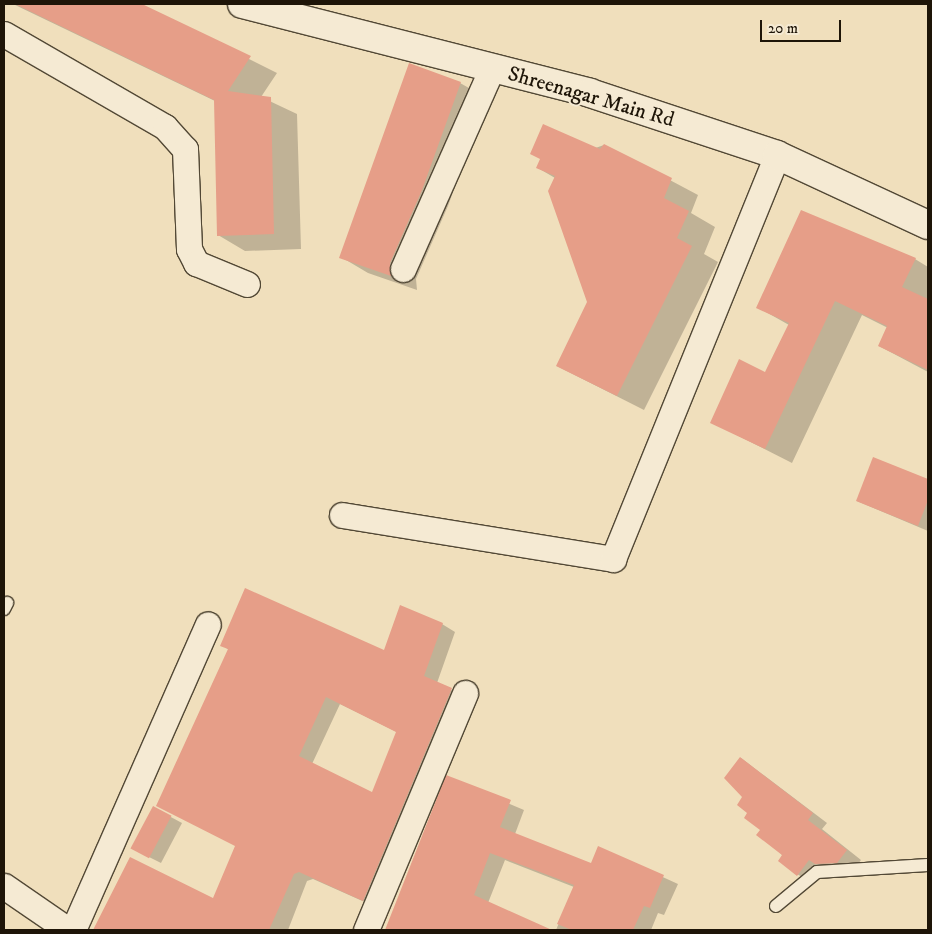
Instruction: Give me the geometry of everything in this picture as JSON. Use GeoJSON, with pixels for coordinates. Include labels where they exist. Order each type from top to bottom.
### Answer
{"type":"FeatureCollection","features":[{"type":"Feature","properties":{"kind":"street","name":"Shreenagar Main Rd"},"geometry":{"type":"LineString","coordinates":[[242,4],[590,93],[777,155],[928,225]]}},
{"type":"Feature","properties":{"kind":"street"},"geometry":{"type":"LineString","coordinates":[[4,34],[166,127],[185,149],[189,249],[196,263],[247,284]]}},
{"type":"Feature","properties":{"kind":"street"},"geometry":{"type":"LineString","coordinates":[[402,269],[492,68]]}},
{"type":"Feature","properties":{"kind":"street"},"geometry":{"type":"LineString","coordinates":[[342,515],[613,559],[777,155]]}},
{"type":"Feature","properties":{"kind":"street"},"geometry":{"type":"LineString","coordinates":[[73,930],[208,624]]}},
{"type":"Feature","properties":{"kind":"street"},"geometry":{"type":"LineString","coordinates":[[366,930],[465,693]]}},
{"type":"Feature","properties":{"kind":"street"},"geometry":{"type":"LineString","coordinates":[[4,886],[68,930]]}},
{"type":"Feature","properties":{"kind":"lane"},"geometry":{"type":"LineString","coordinates":[[776,906],[817,872],[928,865]]}},
{"type":"Feature","properties":{"kind":"building"},"geometry":{"type":"Polygon","coordinates":[[[15,4],[142,4],[251,56],[228,91],[271,97],[274,234],[217,236],[214,100],[15,4]]]}},
{"type":"Feature","properties":{"kind":"building"},"geometry":{"type":"Polygon","coordinates":[[[409,63],[461,82],[422,190],[390,263],[391,276],[339,258],[409,63]]]}},
{"type":"Feature","properties":{"kind":"building"},"geometry":{"type":"Polygon","coordinates":[[[543,124],[600,149],[604,144],[672,178],[664,198],[689,211],[677,238],[692,246],[617,396],[556,366],[587,302],[548,191],[555,176],[536,168],[540,159],[530,154],[543,124]]]}},
{"type":"Feature","properties":{"kind":"building"},"geometry":{"type":"Polygon","coordinates":[[[801,210],[916,258],[902,287],[928,299],[928,370],[878,346],[887,326],[835,301],[765,449],[710,423],[739,359],[765,372],[789,323],[756,308],[801,210]]]}},
{"type":"Feature","properties":{"kind":"building"},"geometry":{"type":"Polygon","coordinates":[[[873,457],[928,479],[928,500],[918,526],[856,501],[873,457]]]}},
{"type":"Feature","properties":{"kind":"building"},"geometry":{"type":"Polygon","coordinates":[[[245,588],[384,650],[400,605],[443,623],[424,676],[452,688],[363,901],[299,872],[294,874],[269,930],[93,930],[130,857],[213,898],[235,846],[156,806],[228,649],[220,646],[245,588]],[[326,697],[299,756],[372,792],[396,732],[326,697]]]}},
{"type":"Feature","properties":{"kind":"building"},"geometry":{"type":"Polygon","coordinates":[[[740,757],[813,813],[808,820],[847,850],[837,863],[815,864],[809,860],[797,876],[778,861],[782,855],[756,835],[760,830],[744,818],[747,813],[737,805],[742,797],[724,778],[740,757]]]}},
{"type":"Feature","properties":{"kind":"building"},"geometry":{"type":"Polygon","coordinates":[[[446,775],[511,800],[500,827],[591,863],[598,846],[664,875],[650,908],[644,906],[633,930],[572,930],[557,924],[574,885],[490,853],[474,895],[552,930],[385,930],[446,775]]]}},
{"type":"Feature","properties":{"kind":"building"},"geometry":{"type":"Polygon","coordinates":[[[153,806],[172,816],[149,858],[130,848],[153,806]]]}}]}
